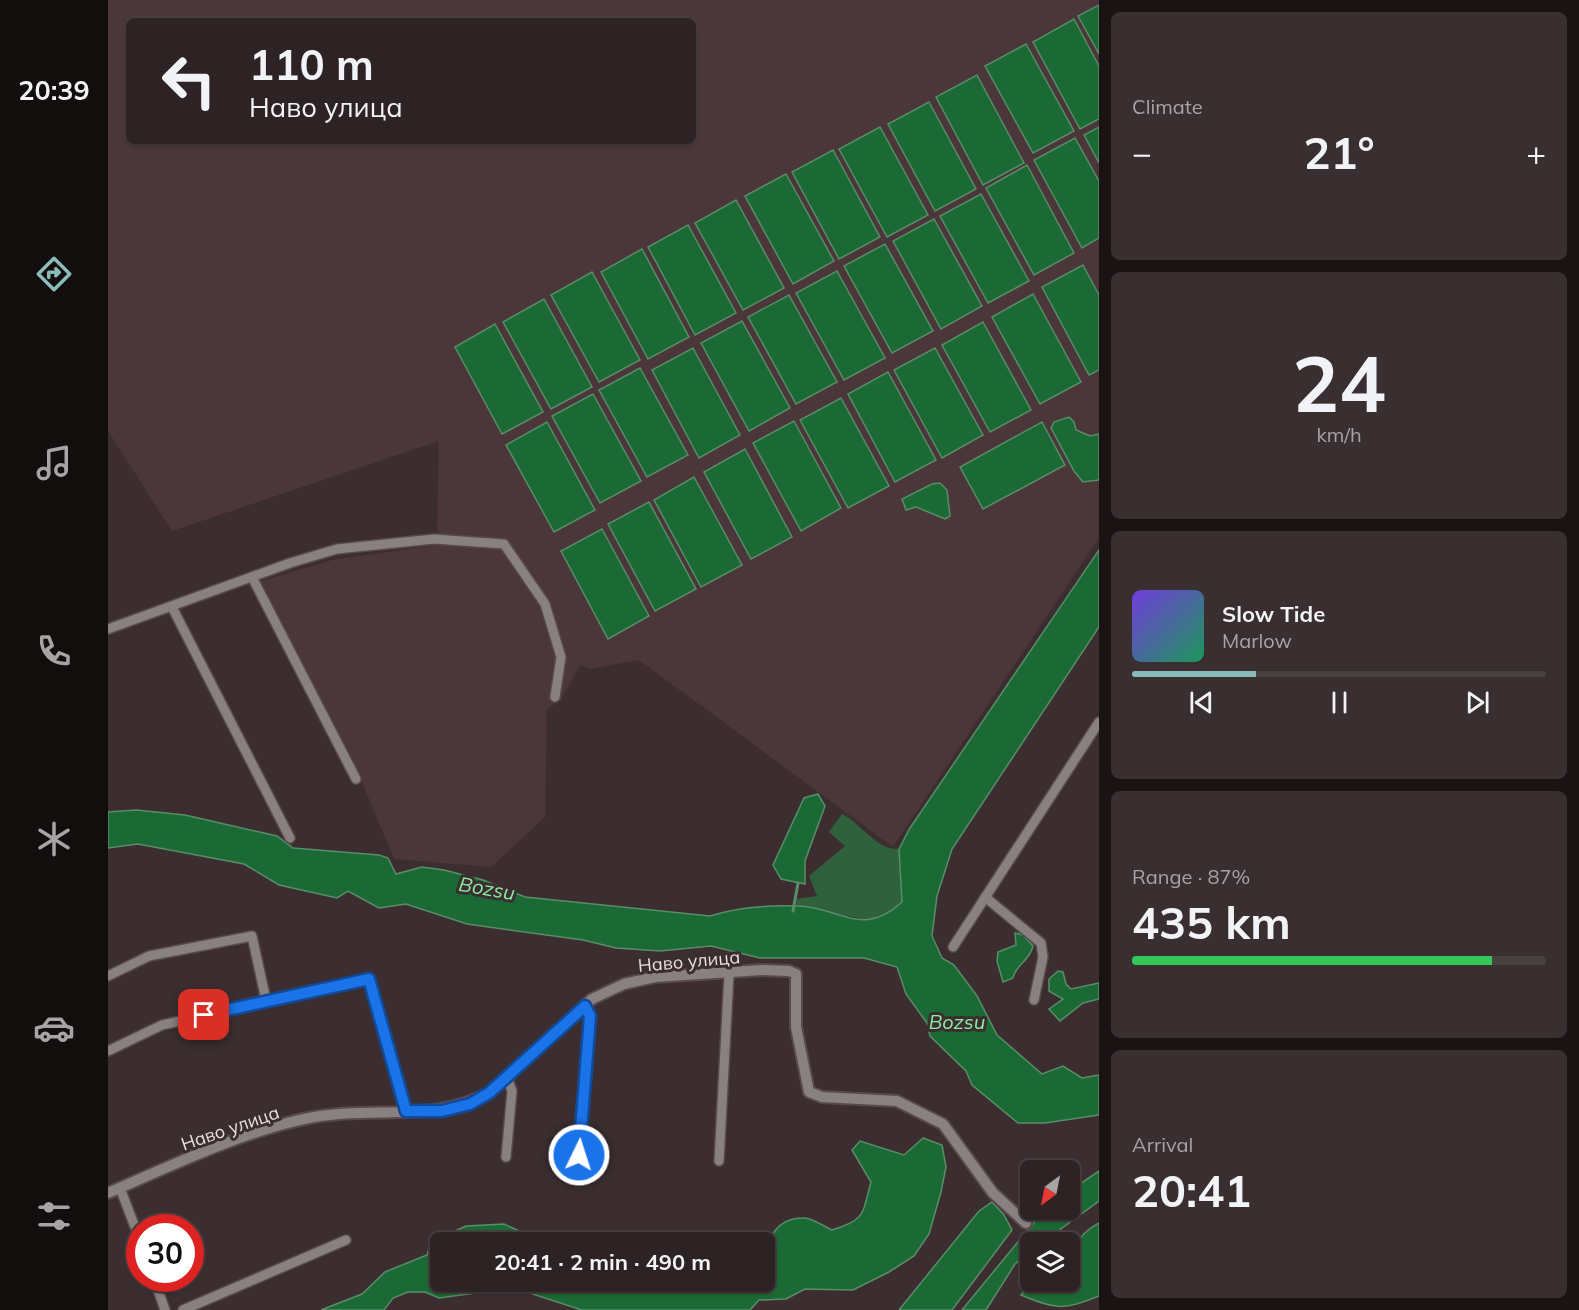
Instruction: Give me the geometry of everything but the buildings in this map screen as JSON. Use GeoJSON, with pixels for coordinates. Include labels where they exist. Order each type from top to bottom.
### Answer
{"type":"FeatureCollection","features":[{"type":"Feature","properties":{"kind":"street"},"geometry":{"type":"LineString","coordinates":[[108,629],[337,549],[434,539],[504,544],[545,604],[561,657],[555,698]]}},
{"type":"Feature","properties":{"kind":"street"},"geometry":{"type":"LineString","coordinates":[[252,577],[356,779]]}},
{"type":"Feature","properties":{"kind":"street"},"geometry":{"type":"LineString","coordinates":[[172,607],[290,838]]}},
{"type":"Feature","properties":{"kind":"street"},"geometry":{"type":"LineString","coordinates":[[953,946],[1099,722]]}},
{"type":"Feature","properties":{"kind":"street"},"geometry":{"type":"LineString","coordinates":[[985,897],[1041,943],[1042,957],[1034,1000]]}},
{"type":"Feature","properties":{"kind":"street"},"geometry":{"type":"LineString","coordinates":[[108,976],[149,956],[252,936],[266,1000]]}},
{"type":"Feature","properties":{"kind":"street","name":"Наво улица"},"geometry":{"type":"LineString","coordinates":[[108,1193],[192,1157],[314,1117],[442,1111],[470,1104],[489,1093],[592,999],[624,984],[655,977],[729,974],[762,970],[789,971],[796,974],[796,1027],[809,1092],[822,1097],[897,1101],[943,1124],[993,1193],[1026,1223]]}},
{"type":"Feature","properties":{"kind":"street"},"geometry":{"type":"LineString","coordinates":[[719,1161],[729,974]]}},
{"type":"Feature","properties":{"kind":"street"},"geometry":{"type":"LineString","coordinates":[[108,1051],[162,1025],[266,1000],[369,979],[406,1111]]}},
{"type":"Feature","properties":{"kind":"street"},"geometry":{"type":"LineString","coordinates":[[577,1178],[590,1016],[585,1006]]}},
{"type":"Feature","properties":{"kind":"street"},"geometry":{"type":"LineString","coordinates":[[506,1157],[512,1091],[507,1077]]}},
{"type":"Feature","properties":{"kind":"street"},"geometry":{"type":"LineString","coordinates":[[120,1188],[130,1214]]}},
{"type":"Feature","properties":{"kind":"street"},"geometry":{"type":"LineString","coordinates":[[183,1310],[346,1240]]}},
{"type":"Feature","properties":{"kind":"street"},"geometry":{"type":"LineString","coordinates":[[159,1292],[165,1310]]}},
{"type":"Feature","properties":{"kind":"shaded area"},"geometry":{"type":"Polygon","coordinates":[[[108,0],[1099,0],[1099,538],[893,847],[639,660],[590,669],[580,665],[561,700],[547,709],[545,817],[491,867],[394,859],[351,756],[259,582],[332,560],[436,545],[435,534],[440,534],[437,529],[439,441],[172,531],[108,431],[108,0]]]}},
{"type":"Feature","properties":{"kind":"shaded area"},"geometry":{"type":"Polygon","coordinates":[[[842,814],[876,841],[899,849],[902,902],[891,913],[874,921],[796,906],[797,899],[817,896],[809,876],[845,846],[829,832],[842,814]]]}},
{"type":"Feature","properties":{"kind":"water"},"geometry":{"type":"Polygon","coordinates":[[[1099,5],[1099,54],[1078,16],[1099,5]]]}},
{"type":"Feature","properties":{"kind":"water"},"geometry":{"type":"Polygon","coordinates":[[[1074,19],[1099,66],[1099,119],[1080,129],[1033,42],[1074,19]]]}},
{"type":"Feature","properties":{"kind":"water"},"geometry":{"type":"Polygon","coordinates":[[[1026,44],[1074,131],[1033,153],[985,66],[1026,44]]]}},
{"type":"Feature","properties":{"kind":"water"},"geometry":{"type":"Polygon","coordinates":[[[977,75],[1024,163],[983,185],[936,97],[977,75]]]}},
{"type":"Feature","properties":{"kind":"water"},"geometry":{"type":"Polygon","coordinates":[[[929,102],[976,189],[935,211],[888,124],[929,102]]]}},
{"type":"Feature","properties":{"kind":"water"},"geometry":{"type":"Polygon","coordinates":[[[880,127],[928,215],[887,237],[839,149],[880,127]]]}},
{"type":"Feature","properties":{"kind":"water"},"geometry":{"type":"Polygon","coordinates":[[[1099,127],[1099,163],[1084,135],[1099,127]]]}},
{"type":"Feature","properties":{"kind":"water"},"geometry":{"type":"Polygon","coordinates":[[[1075,138],[1099,181],[1099,238],[1082,248],[1034,160],[1075,138]]]}},
{"type":"Feature","properties":{"kind":"water"},"geometry":{"type":"Polygon","coordinates":[[[833,150],[880,237],[839,259],[792,172],[833,150]]]}},
{"type":"Feature","properties":{"kind":"water"},"geometry":{"type":"Polygon","coordinates":[[[1027,165],[1074,253],[1034,275],[986,188],[1027,165]]]}},
{"type":"Feature","properties":{"kind":"water"},"geometry":{"type":"Polygon","coordinates":[[[786,174],[834,261],[793,284],[745,196],[786,174]]]}},
{"type":"Feature","properties":{"kind":"water"},"geometry":{"type":"Polygon","coordinates":[[[981,194],[1029,281],[988,303],[940,216],[981,194]]]}},
{"type":"Feature","properties":{"kind":"water"},"geometry":{"type":"Polygon","coordinates":[[[736,200],[784,288],[743,310],[695,223],[736,200]]]}},
{"type":"Feature","properties":{"kind":"water"},"geometry":{"type":"Polygon","coordinates":[[[934,219],[982,306],[941,329],[893,241],[934,219]]]}},
{"type":"Feature","properties":{"kind":"water"},"geometry":{"type":"Polygon","coordinates":[[[688,225],[736,313],[695,335],[648,247],[688,225]]]}},
{"type":"Feature","properties":{"kind":"water"},"geometry":{"type":"Polygon","coordinates":[[[885,244],[933,331],[892,353],[844,266],[885,244]]]}},
{"type":"Feature","properties":{"kind":"water"},"geometry":{"type":"Polygon","coordinates":[[[642,249],[689,337],[648,359],[601,272],[642,249]]]}},
{"type":"Feature","properties":{"kind":"water"},"geometry":{"type":"Polygon","coordinates":[[[1083,265],[1099,295],[1099,370],[1089,375],[1042,287],[1083,265]]]}},
{"type":"Feature","properties":{"kind":"water"},"geometry":{"type":"Polygon","coordinates":[[[837,271],[885,358],[844,380],[796,293],[837,271]]]}},
{"type":"Feature","properties":{"kind":"water"},"geometry":{"type":"Polygon","coordinates":[[[592,272],[640,360],[599,382],[551,295],[592,272]]]}},
{"type":"Feature","properties":{"kind":"water"},"geometry":{"type":"Polygon","coordinates":[[[1033,294],[1081,382],[1040,404],[992,317],[1033,294]]]}},
{"type":"Feature","properties":{"kind":"water"},"geometry":{"type":"Polygon","coordinates":[[[789,295],[837,382],[796,404],[748,317],[789,295]]]}},
{"type":"Feature","properties":{"kind":"water"},"geometry":{"type":"Polygon","coordinates":[[[544,299],[592,387],[551,409],[503,322],[544,299]]]}},
{"type":"Feature","properties":{"kind":"water"},"geometry":{"type":"Polygon","coordinates":[[[742,321],[790,408],[749,431],[701,343],[742,321]]]}},
{"type":"Feature","properties":{"kind":"water"},"geometry":{"type":"Polygon","coordinates":[[[983,322],[1031,410],[990,432],[942,345],[983,322]]]}},
{"type":"Feature","properties":{"kind":"water"},"geometry":{"type":"Polygon","coordinates":[[[495,324],[543,412],[502,434],[455,347],[495,324]]]}},
{"type":"Feature","properties":{"kind":"water"},"geometry":{"type":"Polygon","coordinates":[[[693,348],[740,435],[699,458],[652,370],[693,348]]]}},
{"type":"Feature","properties":{"kind":"water"},"geometry":{"type":"Polygon","coordinates":[[[935,348],[983,435],[942,458],[894,370],[935,348]]]}},
{"type":"Feature","properties":{"kind":"water"},"geometry":{"type":"Polygon","coordinates":[[[640,368],[688,455],[647,477],[599,390],[640,368]]]}},
{"type":"Feature","properties":{"kind":"water"},"geometry":{"type":"Polygon","coordinates":[[[888,372],[936,460],[895,482],[848,394],[888,372]]]}},
{"type":"Feature","properties":{"kind":"water"},"geometry":{"type":"Polygon","coordinates":[[[593,394],[641,481],[600,503],[552,416],[593,394]]]}},
{"type":"Feature","properties":{"kind":"water"},"geometry":{"type":"Polygon","coordinates":[[[841,398],[889,486],[848,508],[800,420],[841,398]]]}},
{"type":"Feature","properties":{"kind":"water"},"geometry":{"type":"Polygon","coordinates":[[[1069,417],[1074,422],[1076,430],[1090,436],[1099,434],[1099,480],[1083,482],[1074,471],[1051,428],[1054,422],[1069,417]]]}},
{"type":"Feature","properties":{"kind":"water"},"geometry":{"type":"Polygon","coordinates":[[[794,421],[841,508],[801,531],[753,443],[794,421]]]}},
{"type":"Feature","properties":{"kind":"water"},"geometry":{"type":"Polygon","coordinates":[[[547,422],[595,510],[554,532],[506,445],[547,422]]]}},
{"type":"Feature","properties":{"kind":"water"},"geometry":{"type":"Polygon","coordinates":[[[1042,422],[1065,465],[983,509],[960,467],[1042,422]]]}},
{"type":"Feature","properties":{"kind":"water"},"geometry":{"type":"Polygon","coordinates":[[[745,449],[792,537],[751,559],[704,472],[745,449]]]}},
{"type":"Feature","properties":{"kind":"water"},"geometry":{"type":"Polygon","coordinates":[[[694,477],[742,565],[701,587],[654,500],[694,477]]]}},
{"type":"Feature","properties":{"kind":"water"},"geometry":{"type":"Polygon","coordinates":[[[940,483],[947,490],[950,516],[945,519],[916,507],[906,510],[902,499],[932,484],[940,483]]]}},
{"type":"Feature","properties":{"kind":"water"},"geometry":{"type":"Polygon","coordinates":[[[649,502],[696,589],[655,611],[608,524],[649,502]]]}},
{"type":"Feature","properties":{"kind":"water"},"geometry":{"type":"Polygon","coordinates":[[[602,529],[649,616],[608,639],[561,551],[602,529]]]}},
{"type":"Feature","properties":{"kind":"water","name":"Bozsu"},"geometry":{"type":"Polygon","coordinates":[[[1099,550],[1099,627],[952,849],[937,896],[932,936],[942,958],[954,965],[977,996],[997,1035],[1042,1074],[1063,1066],[1082,1078],[1099,1075],[1099,1115],[1045,1123],[1018,1123],[972,1085],[966,1071],[930,1036],[927,1023],[906,994],[897,967],[864,958],[760,958],[711,946],[660,951],[616,948],[583,940],[467,924],[406,904],[379,908],[348,891],[337,898],[279,885],[244,864],[138,844],[108,848],[108,812],[136,810],[185,815],[277,836],[293,848],[379,855],[388,858],[396,874],[422,867],[444,870],[483,880],[525,897],[710,916],[764,906],[797,906],[863,920],[875,918],[888,913],[902,902],[899,849],[910,828],[1099,550]]]}},
{"type":"Feature","properties":{"kind":"water"},"geometry":{"type":"Polygon","coordinates":[[[818,794],[825,806],[805,861],[805,884],[781,879],[773,865],[804,798],[818,794]]]}},
{"type":"Feature","properties":{"kind":"water"},"geometry":{"type":"Polygon","coordinates":[[[1015,933],[1023,935],[1033,946],[1029,956],[1013,978],[1003,982],[997,961],[998,952],[1016,945],[1015,933]]]}},
{"type":"Feature","properties":{"kind":"water"},"geometry":{"type":"Polygon","coordinates":[[[1058,971],[1063,972],[1066,984],[1071,989],[1099,983],[1099,999],[1083,1003],[1060,1021],[1049,1009],[1063,999],[1049,991],[1049,979],[1058,971]]]}},
{"type":"Feature","properties":{"kind":"water"},"geometry":{"type":"Polygon","coordinates":[[[923,1138],[942,1145],[946,1167],[929,1234],[914,1256],[889,1272],[853,1290],[805,1289],[786,1299],[759,1300],[750,1310],[582,1310],[526,1292],[775,1292],[776,1230],[783,1223],[792,1219],[805,1218],[832,1230],[857,1219],[864,1209],[871,1182],[852,1150],[860,1141],[904,1155],[923,1138]]]}},
{"type":"Feature","properties":{"kind":"water"},"geometry":{"type":"Polygon","coordinates":[[[1099,1171],[1099,1201],[1080,1215],[1080,1184],[1099,1171]]]}},
{"type":"Feature","properties":{"kind":"water"},"geometry":{"type":"Polygon","coordinates":[[[992,1202],[1004,1215],[1012,1230],[952,1310],[899,1310],[979,1211],[992,1202]]]}},
{"type":"Feature","properties":{"kind":"water"},"geometry":{"type":"Polygon","coordinates":[[[1036,1220],[1073,1220],[1057,1232],[1026,1232],[1036,1220]]]}},
{"type":"Feature","properties":{"kind":"water"},"geometry":{"type":"Polygon","coordinates":[[[1099,1223],[1099,1296],[1068,1306],[1052,1306],[1021,1295],[1024,1292],[1080,1292],[1080,1238],[1099,1223]]]}},
{"type":"Feature","properties":{"kind":"water"},"geometry":{"type":"Polygon","coordinates":[[[504,1224],[521,1232],[453,1232],[466,1226],[504,1224]]]}},
{"type":"Feature","properties":{"kind":"water"},"geometry":{"type":"Polygon","coordinates":[[[1020,1239],[1020,1260],[1015,1264],[986,1310],[962,1310],[1020,1239]]]}},
{"type":"Feature","properties":{"kind":"water"},"geometry":{"type":"Polygon","coordinates":[[[430,1245],[430,1292],[479,1292],[439,1298],[425,1292],[408,1292],[393,1298],[384,1310],[321,1310],[362,1294],[385,1272],[427,1255],[430,1245]]]}},
{"type":"Feature","properties":{"kind":"waterway"},"geometry":{"type":"LineString","coordinates":[[793,911],[798,883]]}},
{"type":"Feature","properties":{"kind":"route"},"geometry":{"type":"LineString","coordinates":[[204,1015],[369,979],[406,1111],[442,1111],[470,1104],[489,1093],[585,1006],[590,1016],[579,1155]]}}]}
